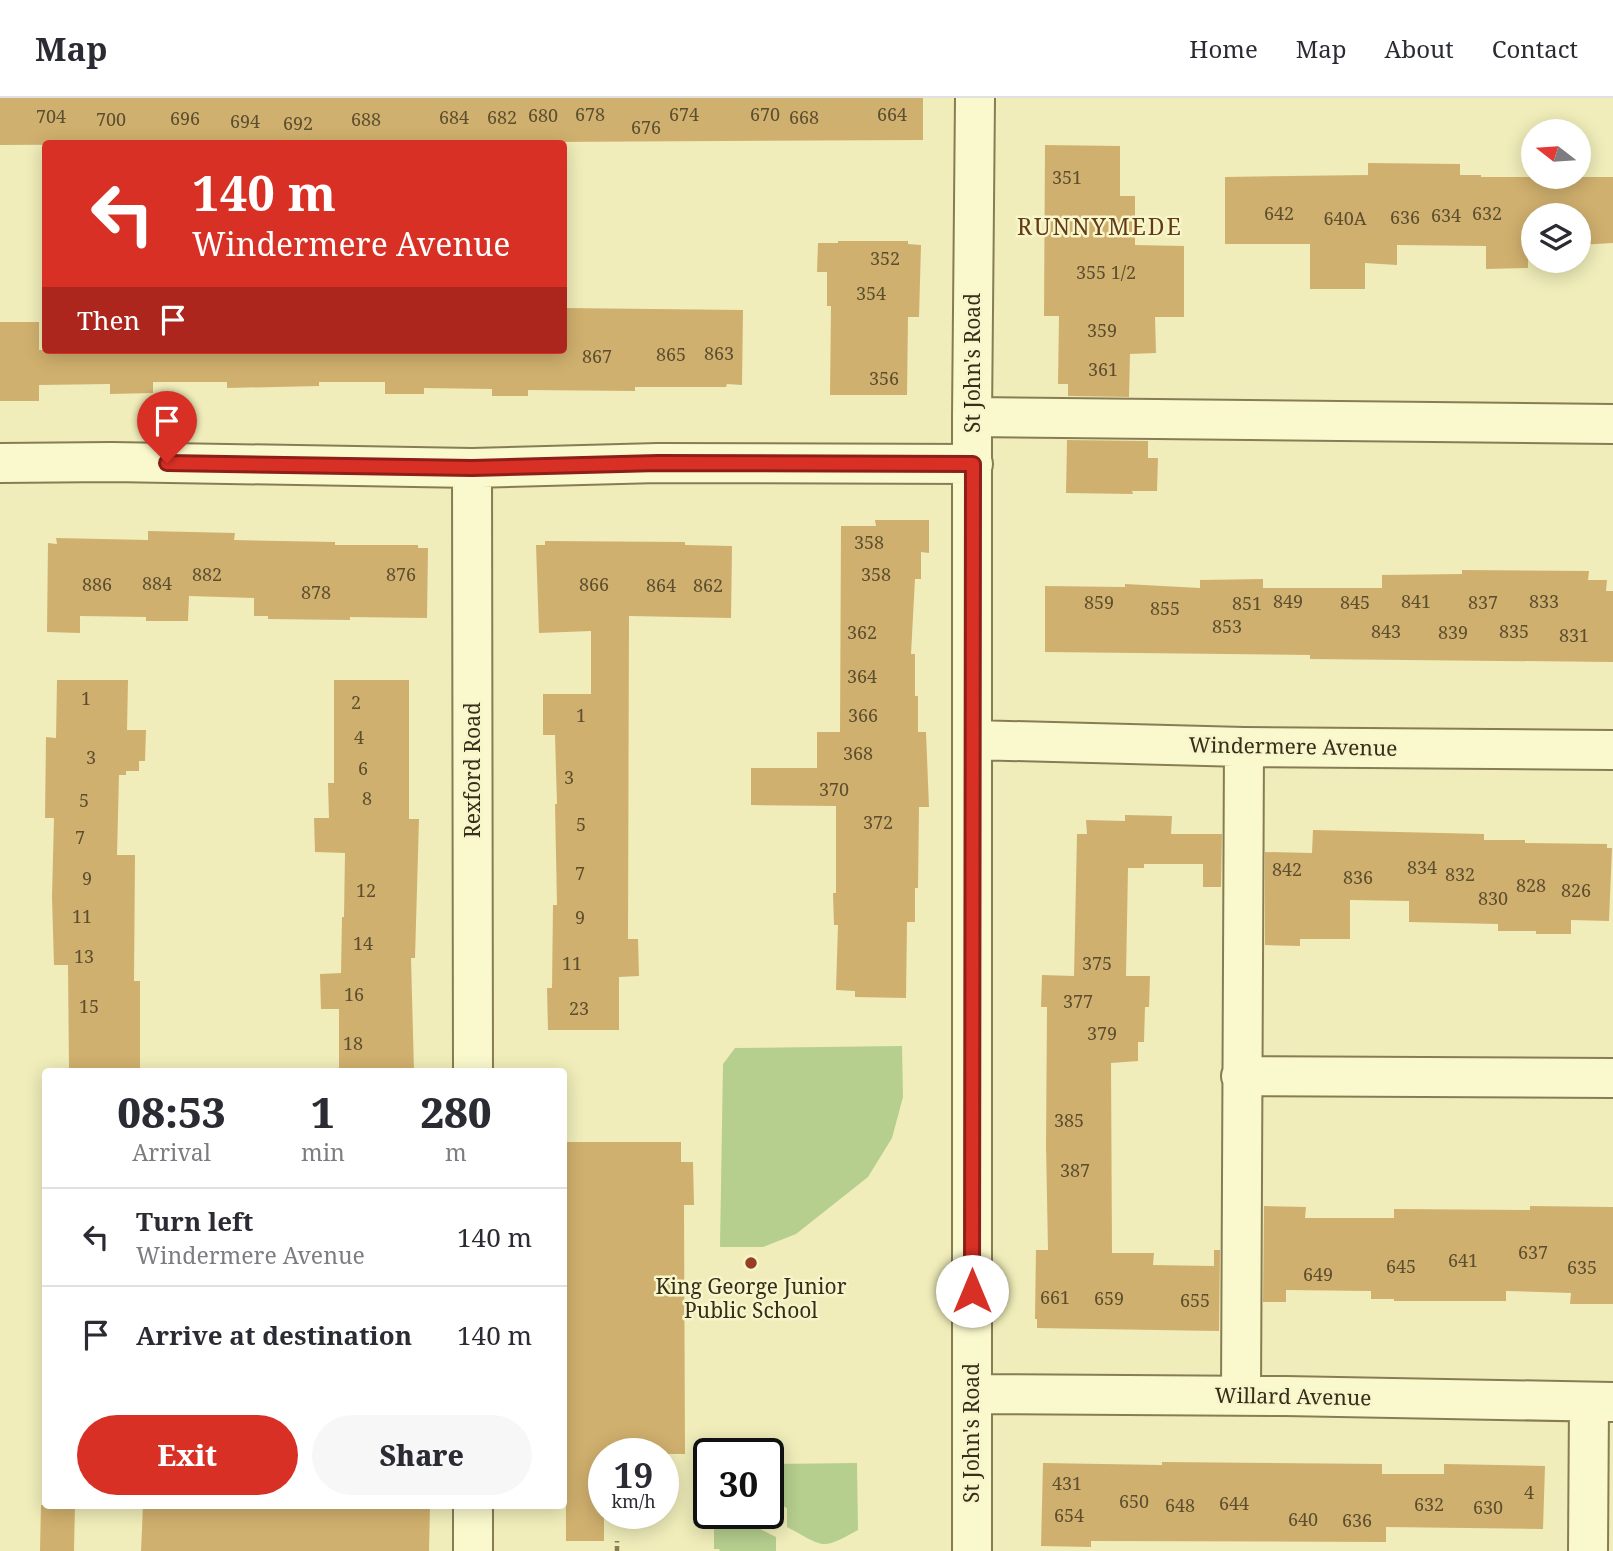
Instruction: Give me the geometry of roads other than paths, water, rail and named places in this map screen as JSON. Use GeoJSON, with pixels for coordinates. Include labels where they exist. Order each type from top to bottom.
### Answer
{"type":"FeatureCollection","features":[{"type":"Feature","properties":{"kind":"street","name":"St John's Road"},"geometry":{"type":"LineString","coordinates":[[972,1551],[972,417],[975,98]]}},
{"type":"Feature","properties":{"kind":"street"},"geometry":{"type":"LineString","coordinates":[[972,417],[1613,424]]}},
{"type":"Feature","properties":{"kind":"street"},"geometry":{"type":"LineString","coordinates":[[0,463],[112,462],[472,468],[658,463],[973,464]]}},
{"type":"Feature","properties":{"kind":"street","name":"Rexford Road"},"geometry":{"type":"LineString","coordinates":[[472,468],[473,1068]]}},
{"type":"Feature","properties":{"kind":"street","name":"Windermere Avenue"},"geometry":{"type":"LineString","coordinates":[[974,740],[1244,747],[1613,750]]}},
{"type":"Feature","properties":{"kind":"street"},"geometry":{"type":"LineString","coordinates":[[1241,1396],[1244,747]]}},
{"type":"Feature","properties":{"kind":"street"},"geometry":{"type":"LineString","coordinates":[[1241,1076],[1613,1078]]}},
{"type":"Feature","properties":{"kind":"street","name":"Willard Avenue"},"geometry":{"type":"LineString","coordinates":[[972,1394],[1601,1402]]}},
{"type":"Feature","properties":{"kind":"street"},"geometry":{"type":"LineString","coordinates":[[1588,1551],[1601,1402]]}},
{"type":"Feature","properties":{"kind":"street"},"geometry":{"type":"LineString","coordinates":[[473,1509],[473,1551]]}},
{"type":"Feature","properties":{"kind":"place","name":"King George Junior Public School"},"geometry":{"type":"Point","coordinates":[751,1263]}},
{"type":"Feature","properties":{"kind":"district","name":"RUNNYMEDE"},"geometry":{"type":"Point","coordinates":[1100,227]}}]}
